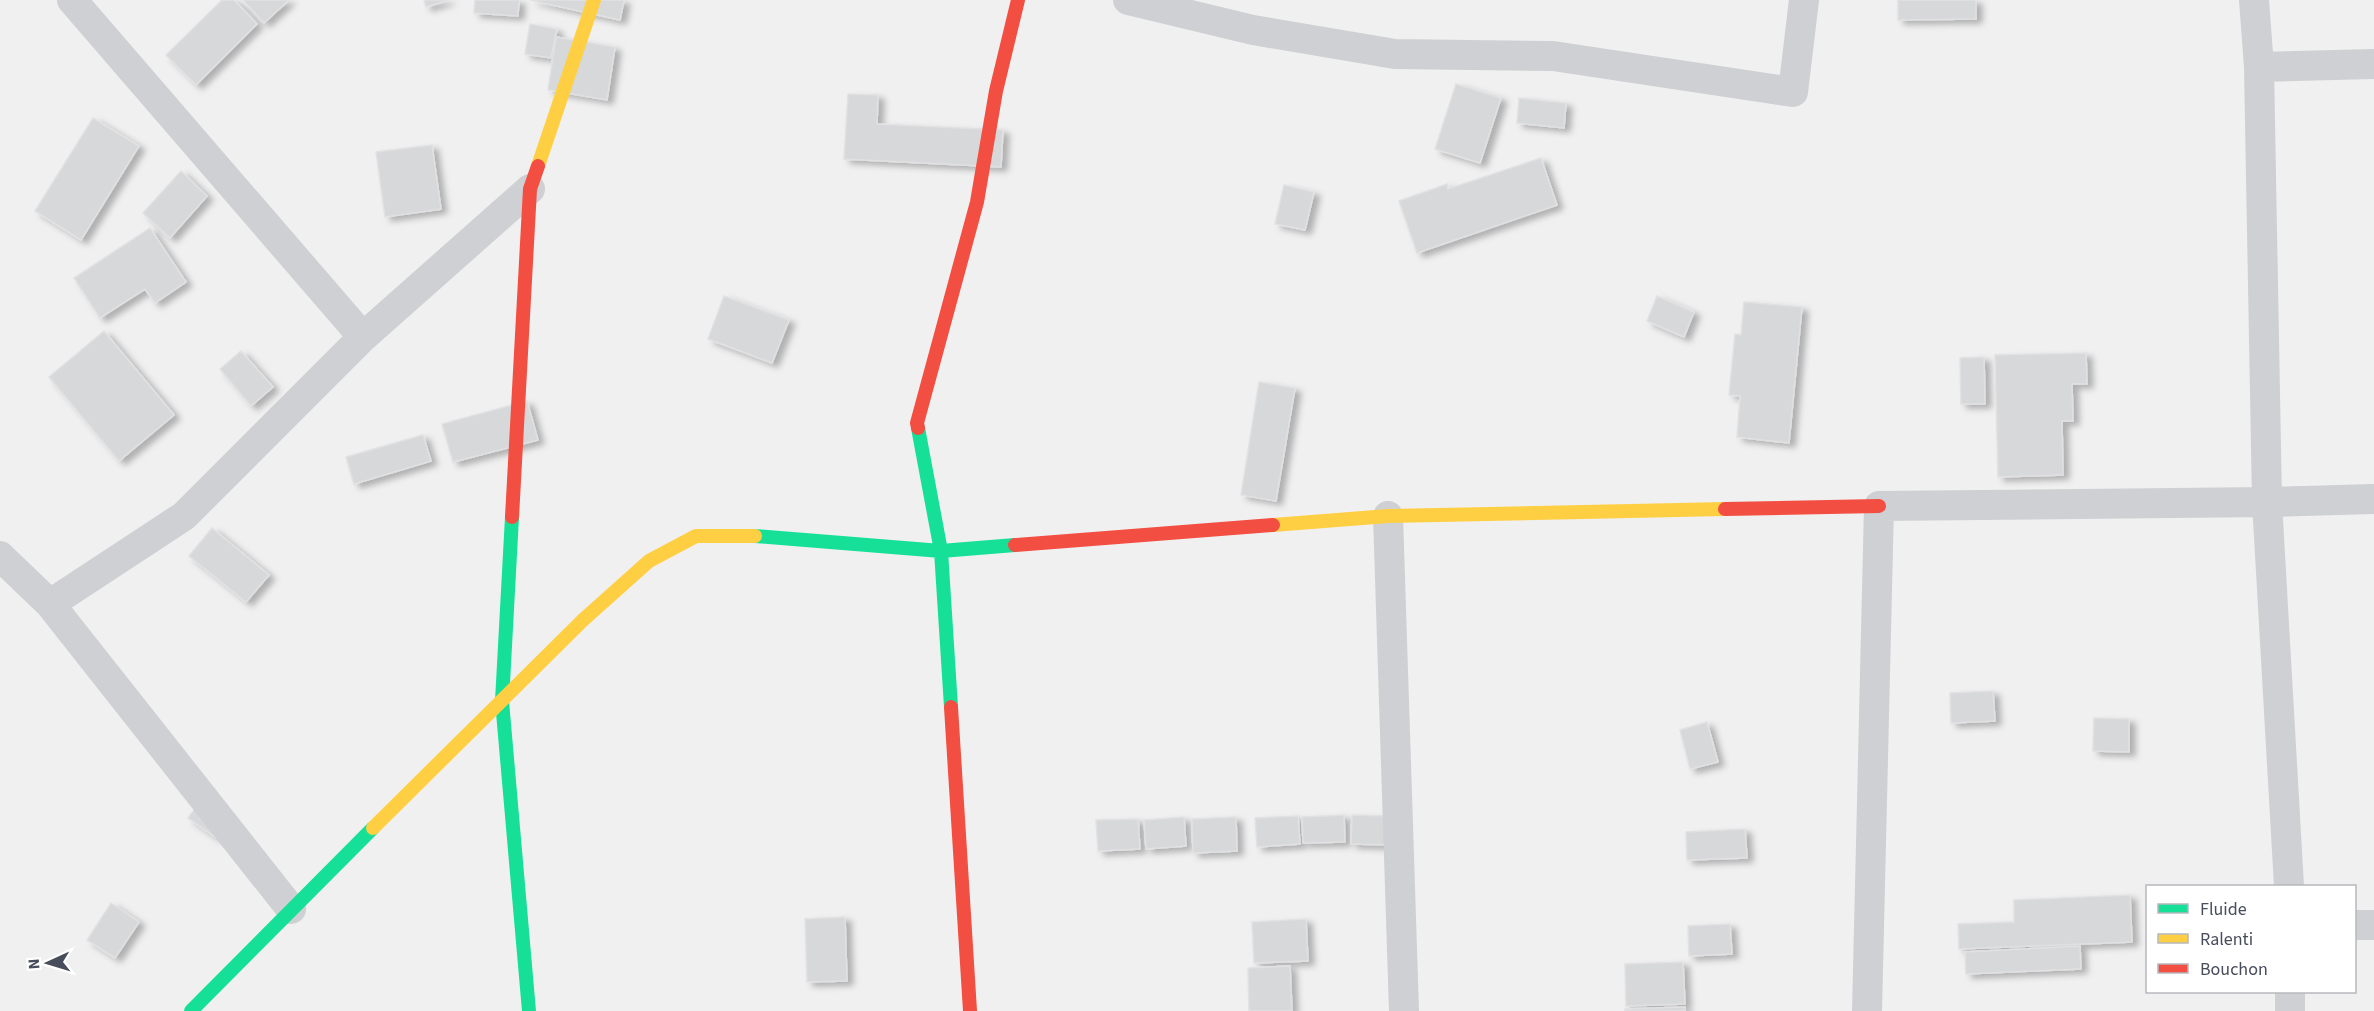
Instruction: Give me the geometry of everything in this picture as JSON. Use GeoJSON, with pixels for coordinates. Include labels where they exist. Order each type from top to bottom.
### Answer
{"type":"FeatureCollection","features":[{"type":"Feature","properties":{"kind":"street"},"geometry":{"type":"LineString","coordinates":[[72,0],[363,337]]}},
{"type":"Feature","properties":{"kind":"street"},"geometry":{"type":"LineString","coordinates":[[529,1011],[502,701],[530,189],[594,0]]}},
{"type":"Feature","properties":{"kind":"street"},"geometry":{"type":"LineString","coordinates":[[970,1011],[941,551],[917,423],[977,202],[996,91],[1018,0]]}},
{"type":"Feature","properties":{"kind":"street"},"geometry":{"type":"LineString","coordinates":[[1128,0],[1253,30],[1395,54],[1553,56],[1793,92],[1804,0]]}},
{"type":"Feature","properties":{"kind":"street"},"geometry":{"type":"LineString","coordinates":[[2254,0],[2259,67],[2267,502],[2289,885]]}},
{"type":"Feature","properties":{"kind":"street"},"geometry":{"type":"LineString","coordinates":[[2259,67],[2374,64]]}},
{"type":"Feature","properties":{"kind":"street"},"geometry":{"type":"LineString","coordinates":[[50,604],[184,516],[363,337],[530,189]]}},
{"type":"Feature","properties":{"kind":"street"},"geometry":{"type":"LineString","coordinates":[[191,1011],[583,620],[650,561],[696,536],[768,536],[941,551],[1388,516],[2374,499]]}},
{"type":"Feature","properties":{"kind":"street"},"geometry":{"type":"LineString","coordinates":[[1867,1011],[1880,506]]}},
{"type":"Feature","properties":{"kind":"street"},"geometry":{"type":"LineString","coordinates":[[1388,516],[1404,1011]]}},
{"type":"Feature","properties":{"kind":"street"},"geometry":{"type":"LineString","coordinates":[[0,556],[50,604],[291,909]]}},
{"type":"Feature","properties":{"kind":"street"},"geometry":{"type":"LineString","coordinates":[[2356,925],[2374,925]]}},
{"type":"Feature","properties":{"kind":"street"},"geometry":{"type":"LineString","coordinates":[[2290,993],[2290,1011]]}},
{"type":"Feature","properties":{"kind":"building"},"geometry":{"type":"Polygon","coordinates":[[[222,0],[234,0],[257,24],[196,85],[166,55],[222,0]]]}},
{"type":"Feature","properties":{"kind":"building"},"geometry":{"type":"Polygon","coordinates":[[[243,0],[289,0],[264,23],[243,0]]]}},
{"type":"Feature","properties":{"kind":"building"},"geometry":{"type":"Polygon","coordinates":[[[424,0],[449,0],[426,7],[424,0]]]}},
{"type":"Feature","properties":{"kind":"building"},"geometry":{"type":"Polygon","coordinates":[[[475,0],[519,0],[518,16],[474,13],[475,0]]]}},
{"type":"Feature","properties":{"kind":"building"},"geometry":{"type":"Polygon","coordinates":[[[530,0],[624,0],[620,20],[530,0]]]}},
{"type":"Feature","properties":{"kind":"building"},"geometry":{"type":"Polygon","coordinates":[[[1898,0],[1976,0],[1976,19],[1898,20],[1898,0]]]}},
{"type":"Feature","properties":{"kind":"building"},"geometry":{"type":"Polygon","coordinates":[[[530,24],[557,29],[551,58],[525,54],[530,24]]]}},
{"type":"Feature","properties":{"kind":"building"},"geometry":{"type":"Polygon","coordinates":[[[556,37],[615,47],[607,100],[548,90],[556,37]]]}},
{"type":"Feature","properties":{"kind":"building"},"geometry":{"type":"Polygon","coordinates":[[[1456,84],[1501,98],[1480,163],[1435,149],[1456,84]]]}},
{"type":"Feature","properties":{"kind":"building"},"geometry":{"type":"Polygon","coordinates":[[[848,94],[878,95],[877,124],[1003,130],[1001,167],[844,159],[848,94]]]}},
{"type":"Feature","properties":{"kind":"building"},"geometry":{"type":"Polygon","coordinates":[[[1519,98],[1566,103],[1564,128],[1517,123],[1519,98]]]}},
{"type":"Feature","properties":{"kind":"building"},"geometry":{"type":"Polygon","coordinates":[[[93,118],[139,146],[81,240],[35,211],[93,118]]]}},
{"type":"Feature","properties":{"kind":"building"},"geometry":{"type":"Polygon","coordinates":[[[432,145],[441,209],[385,217],[376,152],[432,145]]]}},
{"type":"Feature","properties":{"kind":"building"},"geometry":{"type":"Polygon","coordinates":[[[1541,158],[1557,205],[1417,253],[1399,201],[1447,184],[1448,189],[1541,158]]]}},
{"type":"Feature","properties":{"kind":"building"},"geometry":{"type":"Polygon","coordinates":[[[181,171],[207,196],[170,238],[143,213],[181,171]]]}},
{"type":"Feature","properties":{"kind":"building"},"geometry":{"type":"Polygon","coordinates":[[[1284,185],[1314,192],[1305,230],[1275,224],[1284,185]]]}},
{"type":"Feature","properties":{"kind":"building"},"geometry":{"type":"Polygon","coordinates":[[[150,228],[186,282],[155,303],[145,289],[100,318],[74,278],[150,228]]]}},
{"type":"Feature","properties":{"kind":"building"},"geometry":{"type":"Polygon","coordinates":[[[724,296],[789,320],[772,363],[708,339],[724,296]]]}},
{"type":"Feature","properties":{"kind":"building"},"geometry":{"type":"Polygon","coordinates":[[[1657,296],[1694,312],[1684,337],[1647,321],[1657,296]]]}},
{"type":"Feature","properties":{"kind":"building"},"geometry":{"type":"Polygon","coordinates":[[[1744,302],[1802,307],[1789,443],[1737,437],[1740,396],[1729,395],[1735,334],[1741,335],[1744,302]]]}},
{"type":"Feature","properties":{"kind":"building"},"geometry":{"type":"Polygon","coordinates":[[[104,331],[174,415],[119,461],[49,377],[104,331]]]}},
{"type":"Feature","properties":{"kind":"building"},"geometry":{"type":"Polygon","coordinates":[[[241,351],[273,387],[251,406],[220,369],[241,351]]]}},
{"type":"Feature","properties":{"kind":"building"},"geometry":{"type":"Polygon","coordinates":[[[2086,353],[2087,384],[2072,384],[2073,421],[2062,421],[2063,475],[1998,477],[1995,355],[2086,353]]]}},
{"type":"Feature","properties":{"kind":"building"},"geometry":{"type":"Polygon","coordinates":[[[1984,357],[1985,404],[1961,404],[1960,358],[1984,357]]]}},
{"type":"Feature","properties":{"kind":"building"},"geometry":{"type":"Polygon","coordinates":[[[1259,382],[1295,388],[1276,501],[1241,495],[1259,382]]]}},
{"type":"Feature","properties":{"kind":"building"},"geometry":{"type":"Polygon","coordinates":[[[527,401],[538,440],[453,462],[442,424],[527,401]]]}},
{"type":"Feature","properties":{"kind":"building"},"geometry":{"type":"Polygon","coordinates":[[[423,435],[431,461],[354,484],[346,457],[423,435]]]}},
{"type":"Feature","properties":{"kind":"building"},"geometry":{"type":"Polygon","coordinates":[[[212,528],[269,575],[246,602],[189,556],[212,528]]]}},
{"type":"Feature","properties":{"kind":"building"},"geometry":{"type":"Polygon","coordinates":[[[1993,691],[1995,721],[1951,723],[1950,693],[1993,691]]]}},
{"type":"Feature","properties":{"kind":"building"},"geometry":{"type":"Polygon","coordinates":[[[2094,718],[2129,719],[2129,752],[2093,751],[2094,718]]]}},
{"type":"Feature","properties":{"kind":"building"},"geometry":{"type":"Polygon","coordinates":[[[1707,722],[1718,762],[1690,769],[1680,730],[1707,722]]]}},
{"type":"Feature","properties":{"kind":"building"},"geometry":{"type":"Polygon","coordinates":[[[203,797],[217,838],[188,818],[203,797]]]}},
{"type":"Feature","properties":{"kind":"building"},"geometry":{"type":"Polygon","coordinates":[[[1344,815],[1345,842],[1303,843],[1302,817],[1344,815]]]}},
{"type":"Feature","properties":{"kind":"building"},"geometry":{"type":"Polygon","coordinates":[[[1352,815],[1393,816],[1392,845],[1351,844],[1352,815]]]}},
{"type":"Feature","properties":{"kind":"building"},"geometry":{"type":"Polygon","coordinates":[[[1298,816],[1300,844],[1257,847],[1255,818],[1298,816]]]}},
{"type":"Feature","properties":{"kind":"building"},"geometry":{"type":"Polygon","coordinates":[[[1184,817],[1186,846],[1146,849],[1144,820],[1184,817]]]}},
{"type":"Feature","properties":{"kind":"building"},"geometry":{"type":"Polygon","coordinates":[[[1236,817],[1237,851],[1193,853],[1192,819],[1236,817]]]}},
{"type":"Feature","properties":{"kind":"building"},"geometry":{"type":"Polygon","coordinates":[[[1138,819],[1140,849],[1098,851],[1096,820],[1138,819]]]}},
{"type":"Feature","properties":{"kind":"building"},"geometry":{"type":"Polygon","coordinates":[[[1745,829],[1747,858],[1687,860],[1686,832],[1745,829]]]}},
{"type":"Feature","properties":{"kind":"building"},"geometry":{"type":"Polygon","coordinates":[[[2130,895],[2132,942],[1959,949],[1958,924],[2014,922],[2014,900],[2130,895]]]}},
{"type":"Feature","properties":{"kind":"building"},"geometry":{"type":"Polygon","coordinates":[[[111,903],[139,922],[115,958],[87,940],[111,903]]]}},
{"type":"Feature","properties":{"kind":"building"},"geometry":{"type":"Polygon","coordinates":[[[845,917],[847,981],[807,982],[805,919],[845,917]]]}},
{"type":"Feature","properties":{"kind":"building"},"geometry":{"type":"Polygon","coordinates":[[[1306,919],[1308,961],[1254,963],[1252,922],[1306,919]]]}},
{"type":"Feature","properties":{"kind":"building"},"geometry":{"type":"Polygon","coordinates":[[[1730,924],[1732,954],[1689,956],[1688,926],[1730,924]]]}},
{"type":"Feature","properties":{"kind":"building"},"geometry":{"type":"Polygon","coordinates":[[[2080,946],[2081,969],[1966,974],[1965,952],[2080,946]]]}},
{"type":"Feature","properties":{"kind":"building"},"geometry":{"type":"Polygon","coordinates":[[[1683,962],[1685,1004],[1626,1006],[1625,964],[1683,962]]]}},
{"type":"Feature","properties":{"kind":"building"},"geometry":{"type":"Polygon","coordinates":[[[1290,966],[1292,1011],[1249,1011],[1248,968],[1290,966]]]}},
{"type":"Feature","properties":{"kind":"building"},"geometry":{"type":"Polygon","coordinates":[[[1685,1007],[1685,1011],[1625,1011],[1625,1009],[1685,1007]]]}},
{"type":"Feature","properties":{"kind":"traffic: fast"},"geometry":{"type":"LineString","coordinates":[[918,428],[941,551],[951,707]]}},
{"type":"Feature","properties":{"kind":"traffic: fast"},"geometry":{"type":"LineString","coordinates":[[512,517],[502,701],[529,1011]]}},
{"type":"Feature","properties":{"kind":"traffic: fast"},"geometry":{"type":"LineString","coordinates":[[755,536],[941,551],[1015,545]]}},
{"type":"Feature","properties":{"kind":"traffic: fast"},"geometry":{"type":"LineString","coordinates":[[191,1011],[373,828]]}},
{"type":"Feature","properties":{"kind":"traffic: slow"},"geometry":{"type":"LineString","coordinates":[[538,166],[594,0]]}},
{"type":"Feature","properties":{"kind":"traffic: slow"},"geometry":{"type":"LineString","coordinates":[[1273,525],[1388,516],[1725,509]]}},
{"type":"Feature","properties":{"kind":"traffic: slow"},"geometry":{"type":"LineString","coordinates":[[373,828],[583,620],[649,561],[696,536],[755,536]]}},
{"type":"Feature","properties":{"kind":"traffic: jam"},"geometry":{"type":"LineString","coordinates":[[918,428],[917,423],[977,202],[996,91],[1018,0]]}},
{"type":"Feature","properties":{"kind":"traffic: jam"},"geometry":{"type":"LineString","coordinates":[[512,517],[530,189],[538,166]]}},
{"type":"Feature","properties":{"kind":"traffic: jam"},"geometry":{"type":"LineString","coordinates":[[1725,509],[1879,506]]}},
{"type":"Feature","properties":{"kind":"traffic: jam"},"geometry":{"type":"LineString","coordinates":[[1015,545],[1273,525]]}},
{"type":"Feature","properties":{"kind":"traffic: jam"},"geometry":{"type":"LineString","coordinates":[[951,707],[970,1011]]}}]}
